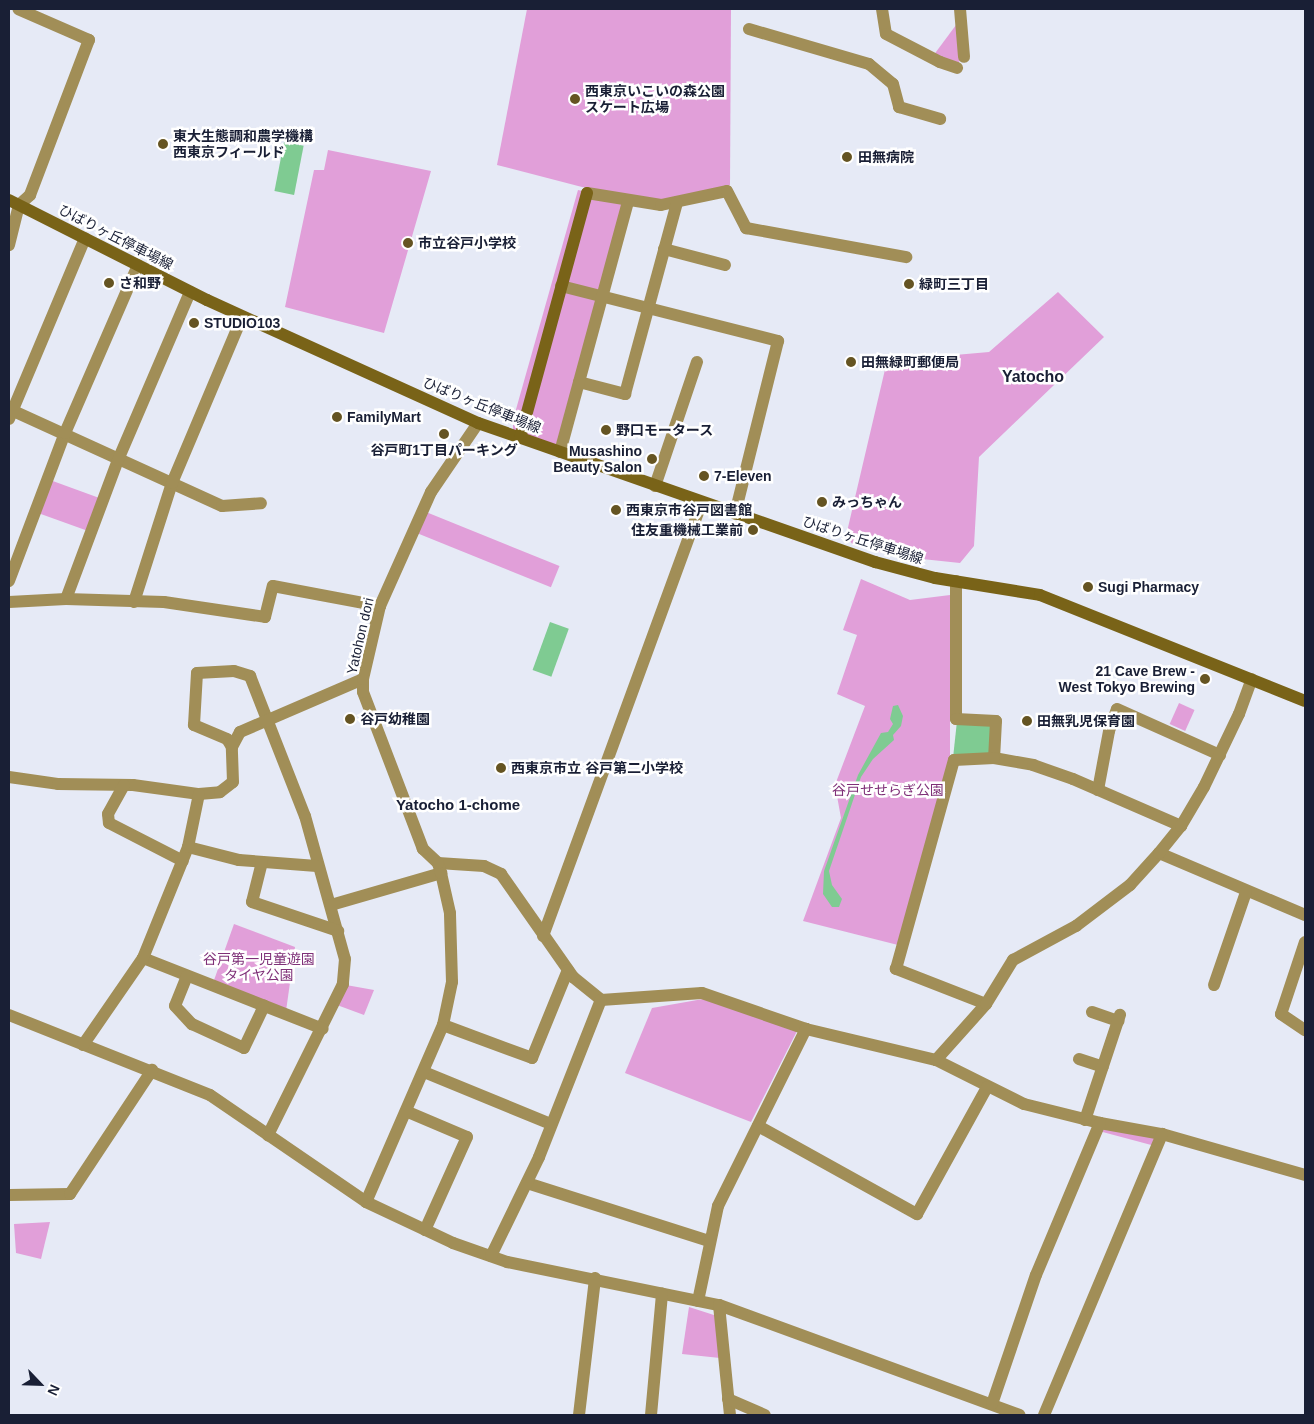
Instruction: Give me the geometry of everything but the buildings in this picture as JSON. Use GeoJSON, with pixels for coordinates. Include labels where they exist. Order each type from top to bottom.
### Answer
{"type":"FeatureCollection","features":[{"type":"Feature","properties":{"kind":"main road"},"geometry":{"type":"LineString","coordinates":[[520,438],[587,192]]}},
{"type":"Feature","properties":{"kind":"main road","name":"ひばりヶ丘停車場線"},"geometry":{"type":"LineString","coordinates":[[14,202],[190,292],[478,423],[875,562],[956,581],[1040,595],[1305,701]]}},
{"type":"Feature","properties":{"kind":"street"},"geometry":{"type":"LineString","coordinates":[[9,245],[14,202],[30,195],[89,40],[18,9]]}},
{"type":"Feature","properties":{"kind":"street"},"geometry":{"type":"LineString","coordinates":[[882,9],[886,34],[940,62],[961,62],[960,9]]}},
{"type":"Feature","properties":{"kind":"street"},"geometry":{"type":"LineString","coordinates":[[749,29],[868,64],[893,84],[899,107],[940,119]]}},
{"type":"Feature","properties":{"kind":"street"},"geometry":{"type":"LineString","coordinates":[[587,192],[661,205],[727,191],[746,228],[906,257]]}},
{"type":"Feature","properties":{"kind":"street"},"geometry":{"type":"LineString","coordinates":[[560,452],[628,200]]}},
{"type":"Feature","properties":{"kind":"street"},"geometry":{"type":"LineString","coordinates":[[579,382],[625,394],[676,202]]}},
{"type":"Feature","properties":{"kind":"street"},"geometry":{"type":"LineString","coordinates":[[85,238],[10,413],[65,432],[118,460],[222,506],[261,503]]}},
{"type":"Feature","properties":{"kind":"street"},"geometry":{"type":"LineString","coordinates":[[664,249],[725,265]]}},
{"type":"Feature","properties":{"kind":"street"},"geometry":{"type":"LineString","coordinates":[[9,581],[65,432],[138,265]]}},
{"type":"Feature","properties":{"kind":"street"},"geometry":{"type":"LineString","coordinates":[[561,286],[778,341],[735,514]]}},
{"type":"Feature","properties":{"kind":"street"},"geometry":{"type":"LineString","coordinates":[[66,599],[118,460],[190,292]]}},
{"type":"Feature","properties":{"kind":"street"},"geometry":{"type":"LineString","coordinates":[[134,602],[172,483],[242,316]]}},
{"type":"Feature","properties":{"kind":"street"},"geometry":{"type":"LineString","coordinates":[[655,486],[697,362]]}},
{"type":"Feature","properties":{"kind":"street","name":"Yatohon dori"},"geometry":{"type":"LineString","coordinates":[[440,868],[423,849],[364,692],[364,679],[380,606],[432,492],[478,423]]}},
{"type":"Feature","properties":{"kind":"street"},"geometry":{"type":"LineString","coordinates":[[543,936],[702,502]]}},
{"type":"Feature","properties":{"kind":"street"},"geometry":{"type":"LineString","coordinates":[[956,581],[956,719],[996,721],[994,758]]}},
{"type":"Feature","properties":{"kind":"street"},"geometry":{"type":"LineString","coordinates":[[9,602],[66,599],[164,602],[265,617],[273,586],[380,606]]}},
{"type":"Feature","properties":{"kind":"street"},"geometry":{"type":"LineString","coordinates":[[232,747],[227,739],[194,725],[197,673],[234,671],[250,676],[305,816],[317,866],[331,905],[345,959],[342,984],[322,1029],[268,1135]]}},
{"type":"Feature","properties":{"kind":"street"},"geometry":{"type":"LineString","coordinates":[[9,777],[58,784],[124,785],[199,794],[220,792],[233,782],[232,747],[240,732],[266,719],[364,679]]}},
{"type":"Feature","properties":{"kind":"street"},"geometry":{"type":"LineString","coordinates":[[936,1060],[986,1004],[1013,960],[1085,920],[1130,885],[1159,853],[1181,826],[1220,755],[1252,679]]}},
{"type":"Feature","properties":{"kind":"street"},"geometry":{"type":"LineString","coordinates":[[1098,790],[1109,731],[1117,709],[1220,755]]}},
{"type":"Feature","properties":{"kind":"street"},"geometry":{"type":"LineString","coordinates":[[986,1004],[896,969],[954,760],[994,758],[1033,765],[1098,790],[1181,826]]}},
{"type":"Feature","properties":{"kind":"street"},"geometry":{"type":"LineString","coordinates":[[124,785],[108,814],[109,823],[183,861]]}},
{"type":"Feature","properties":{"kind":"street"},"geometry":{"type":"LineString","coordinates":[[83,1045],[143,958],[188,847],[199,794]]}},
{"type":"Feature","properties":{"kind":"street"},"geometry":{"type":"LineString","coordinates":[[188,847],[239,860],[317,866]]}},
{"type":"Feature","properties":{"kind":"street"},"geometry":{"type":"LineString","coordinates":[[1159,853],[1246,892],[1305,915]]}},
{"type":"Feature","properties":{"kind":"street"},"geometry":{"type":"LineString","coordinates":[[262,862],[252,902],[338,931]]}},
{"type":"Feature","properties":{"kind":"street"},"geometry":{"type":"LineString","coordinates":[[331,905],[440,868],[484,866],[501,874],[568,970],[602,1000],[702,993],[806,1029],[936,1060],[1024,1104],[1084,1120],[1162,1134],[1305,1175]]}},
{"type":"Feature","properties":{"kind":"street"},"geometry":{"type":"LineString","coordinates":[[366,1202],[408,1112],[443,1025],[452,982],[450,913],[440,868]]}},
{"type":"Feature","properties":{"kind":"street"},"geometry":{"type":"LineString","coordinates":[[1214,985],[1246,892]]}},
{"type":"Feature","properties":{"kind":"street"},"geometry":{"type":"LineString","coordinates":[[1305,942],[1281,1014],[1305,1030]]}},
{"type":"Feature","properties":{"kind":"street"},"geometry":{"type":"LineString","coordinates":[[143,958],[322,1029]]}},
{"type":"Feature","properties":{"kind":"street"},"geometry":{"type":"LineString","coordinates":[[443,1025],[532,1058],[568,970]]}},
{"type":"Feature","properties":{"kind":"street"},"geometry":{"type":"LineString","coordinates":[[187,976],[175,1006],[192,1024],[244,1048],[264,1006]]}},
{"type":"Feature","properties":{"kind":"street"},"geometry":{"type":"LineString","coordinates":[[491,1256],[527,1183],[602,1000]]}},
{"type":"Feature","properties":{"kind":"street"},"geometry":{"type":"LineString","coordinates":[[1084,1120],[1119,1018],[1092,1012]]}},
{"type":"Feature","properties":{"kind":"street"},"geometry":{"type":"LineString","coordinates":[[9,1016],[152,1070],[210,1095],[366,1202],[425,1230],[491,1256],[719,1305],[992,1404],[1011,1414]]}},
{"type":"Feature","properties":{"kind":"street"},"geometry":{"type":"LineString","coordinates":[[698,1301],[709,1241],[718,1206],[806,1029]]}},
{"type":"Feature","properties":{"kind":"street"},"geometry":{"type":"LineString","coordinates":[[1079,1059],[1102,1067]]}},
{"type":"Feature","properties":{"kind":"street"},"geometry":{"type":"LineString","coordinates":[[9,1195],[70,1194],[152,1070]]}},
{"type":"Feature","properties":{"kind":"street"},"geometry":{"type":"LineString","coordinates":[[424,1072],[551,1124]]}},
{"type":"Feature","properties":{"kind":"street"},"geometry":{"type":"LineString","coordinates":[[758,1126],[917,1214],[987,1087]]}},
{"type":"Feature","properties":{"kind":"street"},"geometry":{"type":"LineString","coordinates":[[408,1112],[467,1137],[425,1230]]}},
{"type":"Feature","properties":{"kind":"street"},"geometry":{"type":"LineString","coordinates":[[992,1404],[1036,1275],[1100,1123]]}},
{"type":"Feature","properties":{"kind":"street"},"geometry":{"type":"LineString","coordinates":[[1044,1415],[1162,1134]]}},
{"type":"Feature","properties":{"kind":"street"},"geometry":{"type":"LineString","coordinates":[[527,1183],[709,1241]]}},
{"type":"Feature","properties":{"kind":"street"},"geometry":{"type":"LineString","coordinates":[[579,1415],[595,1278]]}},
{"type":"Feature","properties":{"kind":"street"},"geometry":{"type":"LineString","coordinates":[[651,1415],[662,1293]]}},
{"type":"Feature","properties":{"kind":"street"},"geometry":{"type":"LineString","coordinates":[[719,1305],[730,1415]]}},
{"type":"Feature","properties":{"kind":"street"},"geometry":{"type":"LineString","coordinates":[[728,1399],[765,1415]]}},
{"type":"Feature","properties":{"kind":"green space"},"geometry":{"type":"Polygon","coordinates":[[[527,9],[731,9],[730,185],[660,202],[582,187],[497,165],[527,9]]]}},
{"type":"Feature","properties":{"kind":"green space"},"geometry":{"type":"Polygon","coordinates":[[[959,21],[962,56],[957,66],[933,56],[959,21]]]}},
{"type":"Feature","properties":{"kind":"green space"},"geometry":{"type":"Polygon","coordinates":[[[328,150],[431,171],[384,333],[285,307],[314,170],[324,170],[328,150]]]}},
{"type":"Feature","properties":{"kind":"green space"},"geometry":{"type":"Polygon","coordinates":[[[578,190],[628,201],[560,452],[513,435],[513,420],[578,190]]]}},
{"type":"Feature","properties":{"kind":"green space"},"geometry":{"type":"Polygon","coordinates":[[[1058,292],[1104,337],[979,457],[974,546],[960,563],[894,556],[853,545],[846,536],[887,361],[989,352],[1058,292]]]}},
{"type":"Feature","properties":{"kind":"green space"},"geometry":{"type":"Polygon","coordinates":[[[50,480],[101,498],[89,531],[38,513],[50,480]]]}},
{"type":"Feature","properties":{"kind":"green space"},"geometry":{"type":"Polygon","coordinates":[[[426,512],[560,566],[551,587],[417,533],[426,512]]]}},
{"type":"Feature","properties":{"kind":"green space","name":"谷戸せせらぎ公園"},"geometry":{"type":"Polygon","coordinates":[[[861,579],[910,600],[950,595],[950,756],[898,945],[803,921],[841,818],[835,785],[865,706],[837,694],[857,635],[843,630],[861,579]]]}},
{"type":"Feature","properties":{"kind":"green space"},"geometry":{"type":"Polygon","coordinates":[[[1179,703],[1195,710],[1185,731],[1170,724],[1179,703]]]}},
{"type":"Feature","properties":{"kind":"green space","name":"谷戸第一児童遊園 タイヤ公園"},"geometry":{"type":"Polygon","coordinates":[[[234,924],[295,947],[286,1011],[213,983],[234,924]]]}},
{"type":"Feature","properties":{"kind":"green space"},"geometry":{"type":"Polygon","coordinates":[[[346,985],[374,990],[364,1015],[337,1005],[346,985]]]}},
{"type":"Feature","properties":{"kind":"green space"},"geometry":{"type":"Polygon","coordinates":[[[703,999],[797,1031],[751,1122],[625,1073],[652,1008],[703,999]]]}},
{"type":"Feature","properties":{"kind":"green space"},"geometry":{"type":"Polygon","coordinates":[[[1100,1123],[1160,1139],[1158,1147],[1098,1131],[1100,1123]]]}},
{"type":"Feature","properties":{"kind":"green space"},"geometry":{"type":"Polygon","coordinates":[[[50,1222],[41,1259],[16,1253],[14,1224],[50,1222]]]}},
{"type":"Feature","properties":{"kind":"green space"},"geometry":{"type":"Polygon","coordinates":[[[689,1307],[717,1316],[720,1358],[682,1354],[689,1307]]]}},
{"type":"Feature","properties":{"kind":"shaded area"},"geometry":{"type":"Polygon","coordinates":[[[284,142],[304,146],[294,195],[274,191],[284,142]]]}},
{"type":"Feature","properties":{"kind":"shaded area"},"geometry":{"type":"Polygon","coordinates":[[[550,622],[569,629],[551,677],[533,670],[550,622]]]}},
{"type":"Feature","properties":{"kind":"shaded area"},"geometry":{"type":"Polygon","coordinates":[[[898,705],[903,716],[901,726],[893,735],[894,740],[873,759],[861,777],[829,871],[832,885],[842,899],[839,907],[832,907],[823,894],[824,871],[858,775],[881,733],[888,732],[893,724],[890,719],[893,706],[898,705]]]}},
{"type":"Feature","properties":{"kind":"shaded area"},"geometry":{"type":"Polygon","coordinates":[[[957,721],[993,723],[990,755],[953,758],[957,721]]]}},
{"type":"Feature","properties":{"kind":"place","name":"西東京いこいの森公園 スケート広場"},"geometry":{"type":"Point","coordinates":[575,99]}},
{"type":"Feature","properties":{"kind":"place","name":"東大生態調和農学機構 西東京フィールド"},"geometry":{"type":"Point","coordinates":[163,144]}},
{"type":"Feature","properties":{"kind":"place","name":"田無病院"},"geometry":{"type":"Point","coordinates":[847,157]}},
{"type":"Feature","properties":{"kind":"place","name":"市立谷戸小学校"},"geometry":{"type":"Point","coordinates":[408,243]}},
{"type":"Feature","properties":{"kind":"place","name":"さ和野"},"geometry":{"type":"Point","coordinates":[109,283]}},
{"type":"Feature","properties":{"kind":"place","name":"緑町三丁目"},"geometry":{"type":"Point","coordinates":[909,284]}},
{"type":"Feature","properties":{"kind":"place","name":"STUDIO103"},"geometry":{"type":"Point","coordinates":[194,323]}},
{"type":"Feature","properties":{"kind":"place","name":"田無緑町郵便局"},"geometry":{"type":"Point","coordinates":[851,362]}},
{"type":"Feature","properties":{"kind":"place","name":"FamilyMart"},"geometry":{"type":"Point","coordinates":[337,417]}},
{"type":"Feature","properties":{"kind":"place","name":"野口モータース"},"geometry":{"type":"Point","coordinates":[606,430]}},
{"type":"Feature","properties":{"kind":"place","name":"谷戸町1丁目パーキング"},"geometry":{"type":"Point","coordinates":[444,434]}},
{"type":"Feature","properties":{"kind":"place","name":"Musashino Beauty Salon"},"geometry":{"type":"Point","coordinates":[652,459]}},
{"type":"Feature","properties":{"kind":"place","name":"7-Eleven"},"geometry":{"type":"Point","coordinates":[704,476]}},
{"type":"Feature","properties":{"kind":"place","name":"みっちゃん"},"geometry":{"type":"Point","coordinates":[822,502]}},
{"type":"Feature","properties":{"kind":"place","name":"西東京市谷戸図書館"},"geometry":{"type":"Point","coordinates":[616,510]}},
{"type":"Feature","properties":{"kind":"place","name":"住友重機械工業前"},"geometry":{"type":"Point","coordinates":[753,530]}},
{"type":"Feature","properties":{"kind":"place","name":"Sugi Pharmacy"},"geometry":{"type":"Point","coordinates":[1088,587]}},
{"type":"Feature","properties":{"kind":"place","name":"21 Cave Brew - West Tokyo Brewing"},"geometry":{"type":"Point","coordinates":[1205,679]}},
{"type":"Feature","properties":{"kind":"place","name":"谷戸幼稚園"},"geometry":{"type":"Point","coordinates":[350,719]}},
{"type":"Feature","properties":{"kind":"place","name":"田無乳児保育園"},"geometry":{"type":"Point","coordinates":[1027,721]}},
{"type":"Feature","properties":{"kind":"place","name":"西東京市立 谷戸第二小学校"},"geometry":{"type":"Point","coordinates":[501,768]}},
{"type":"Feature","properties":{"kind":"district","name":"Yatocho"},"geometry":{"type":"Point","coordinates":[1033,377]}},
{"type":"Feature","properties":{"kind":"district","name":"Yatocho 1-chome"},"geometry":{"type":"Point","coordinates":[458,805]}}]}
